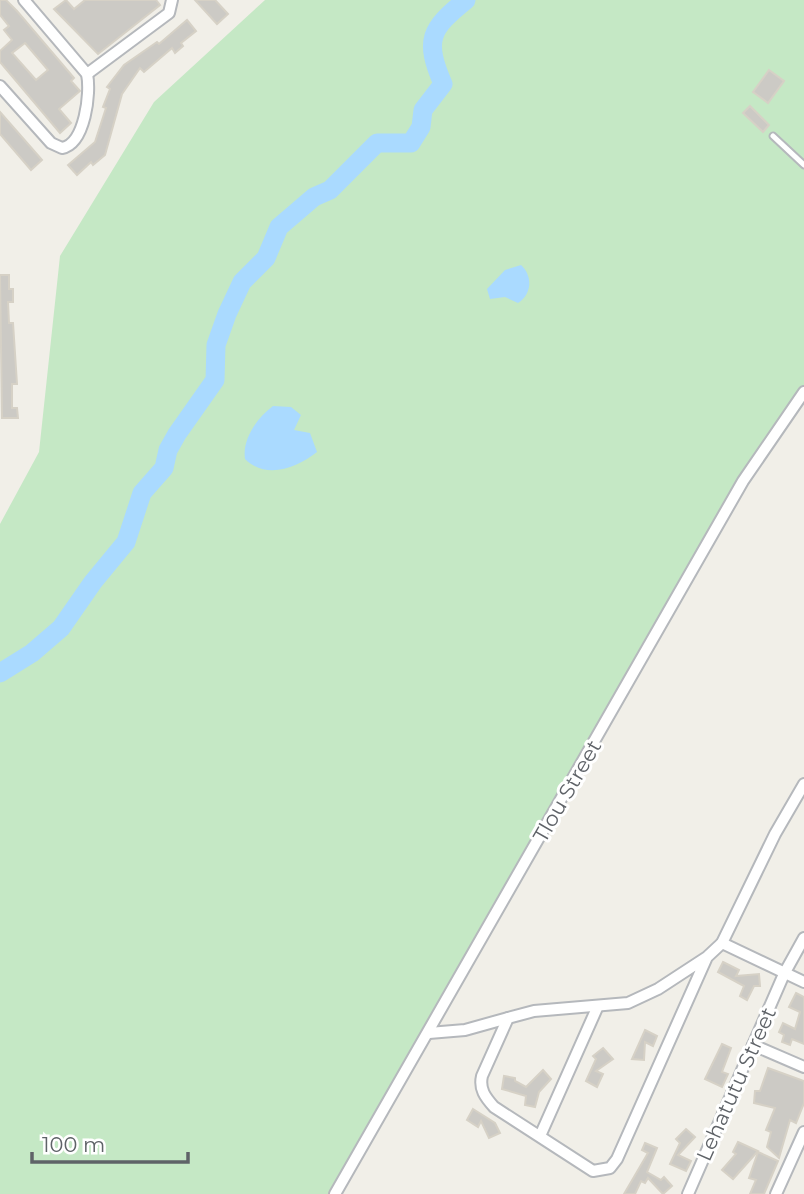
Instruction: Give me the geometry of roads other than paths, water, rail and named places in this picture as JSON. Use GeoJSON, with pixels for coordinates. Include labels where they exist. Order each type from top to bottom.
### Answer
{"type":"FeatureCollection","features":[{"type":"Feature","properties":{"kind":"street"},"geometry":{"type":"LineString","coordinates":[[87,74],[169,13],[172,0]]}},
{"type":"Feature","properties":{"kind":"street"},"geometry":{"type":"LineString","coordinates":[[0,86],[51,143],[62,148],[73,144],[78,136],[89,85],[87,74],[31,2]]}},
{"type":"Feature","properties":{"kind":"street","name":"Tlou Street"},"geometry":{"type":"LineString","coordinates":[[335,1194],[743,481],[804,392]]}},
{"type":"Feature","properties":{"kind":"street"},"geometry":{"type":"LineString","coordinates":[[429,1033],[466,1030],[534,1011],[597,1008],[628,1003],[707,957],[722,943],[775,834],[804,784]]}},
{"type":"Feature","properties":{"kind":"street","name":"Lehatutu Street"},"geometry":{"type":"LineString","coordinates":[[688,1194],[784,974],[804,937]]}},
{"type":"Feature","properties":{"kind":"street"},"geometry":{"type":"LineString","coordinates":[[722,943],[804,982]]}},
{"type":"Feature","properties":{"kind":"street"},"geometry":{"type":"LineString","coordinates":[[508,1018],[480,1085],[494,1107],[593,1171],[610,1168],[617,1158],[707,957]]}},
{"type":"Feature","properties":{"kind":"street"},"geometry":{"type":"LineString","coordinates":[[540,1136],[597,1008]]}},
{"type":"Feature","properties":{"kind":"street"},"geometry":{"type":"LineString","coordinates":[[753,1045],[804,1067]]}},
{"type":"Feature","properties":{"kind":"street"},"geometry":{"type":"LineString","coordinates":[[776,1194],[804,1132]]}},
{"type":"Feature","properties":{"kind":"lane"},"geometry":{"type":"LineString","coordinates":[[773,136],[804,165]]}},
{"type":"Feature","properties":{"kind":"water"},"geometry":{"type":"Polygon","coordinates":[[[521,265],[529,279],[528,290],[523,299],[518,303],[505,297],[490,299],[487,289],[505,270],[521,265]]]}},
{"type":"Feature","properties":{"kind":"water"},"geometry":{"type":"Polygon","coordinates":[[[273,406],[291,407],[301,415],[294,430],[310,433],[317,452],[291,467],[272,470],[253,465],[245,459],[245,451],[252,430],[273,406]]]}},
{"type":"Feature","properties":{"kind":"waterway"},"geometry":{"type":"LineString","coordinates":[[0,673],[32,653],[61,628],[93,582],[126,542],[142,493],[164,468],[168,450],[177,434],[215,380],[216,345],[227,314],[242,282],[266,258],[279,227],[314,197],[330,190],[377,143],[411,143],[421,127],[423,110],[443,84],[432,46],[434,36],[445,19],[466,0]]}}]}
